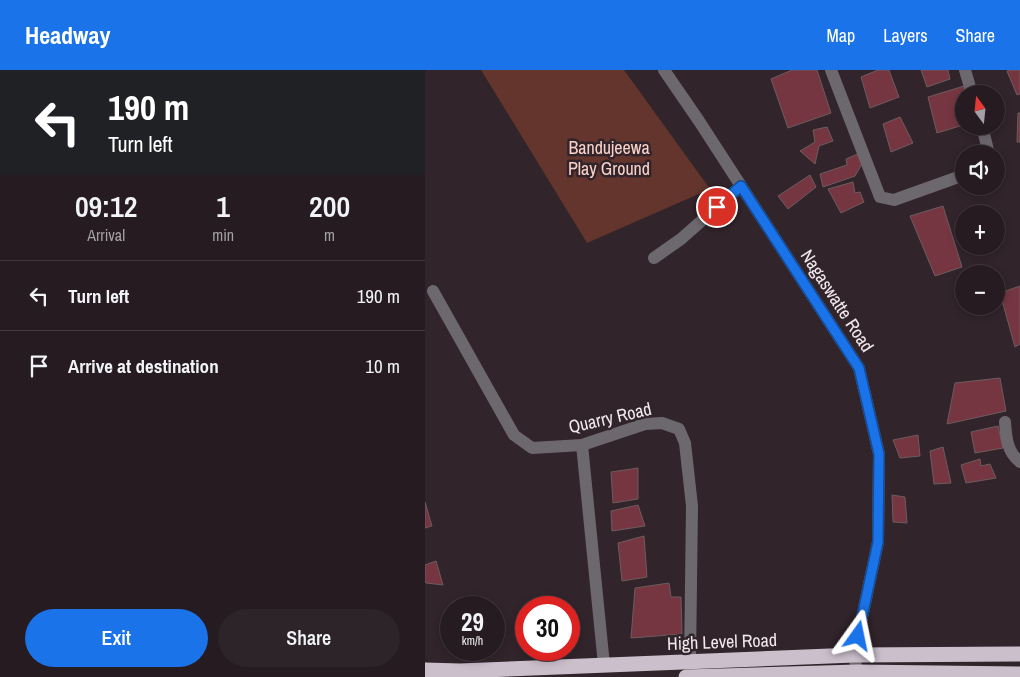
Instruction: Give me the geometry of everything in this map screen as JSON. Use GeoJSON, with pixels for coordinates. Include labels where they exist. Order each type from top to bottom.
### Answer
{"type":"FeatureCollection","features":[{"type":"Feature","properties":{"kind":"highway","name":"High Level Road"},"geometry":{"type":"LineString","coordinates":[[425,670],[460,672],[854,655],[1020,654]]}},
{"type":"Feature","properties":{"kind":"highway"},"geometry":{"type":"LineString","coordinates":[[425,659],[460,672]]}},
{"type":"Feature","properties":{"kind":"highway","name":"High Level Road"},"geometry":{"type":"LineString","coordinates":[[686,677],[857,672],[895,675],[1020,674]]}},
{"type":"Feature","properties":{"kind":"street","name":"Nagaswatte Road"},"geometry":{"type":"LineString","coordinates":[[664,70],[699,120],[859,368],[879,454],[878,542],[854,655],[857,672]]}},
{"type":"Feature","properties":{"kind":"street"},"geometry":{"type":"LineString","coordinates":[[831,70],[880,197],[894,200],[955,178]]}},
{"type":"Feature","properties":{"kind":"street"},"geometry":{"type":"LineString","coordinates":[[965,70],[969,85]]}},
{"type":"Feature","properties":{"kind":"street"},"geometry":{"type":"LineString","coordinates":[[654,258],[681,239],[741,186]]}},
{"type":"Feature","properties":{"kind":"street","name":"Quarry Road"},"geometry":{"type":"LineString","coordinates":[[433,290],[515,435],[532,448],[582,445],[645,424],[662,423],[679,429],[685,443],[692,506],[690,662]]}},
{"type":"Feature","properties":{"kind":"street"},"geometry":{"type":"LineString","coordinates":[[1005,422],[1011,452],[1020,462]]}},
{"type":"Feature","properties":{"kind":"street"},"geometry":{"type":"LineString","coordinates":[[582,445],[604,666]]}},
{"type":"Feature","properties":{"kind":"green space","name":"Bandujeewa Play Ground"},"geometry":{"type":"Polygon","coordinates":[[[481,70],[624,70],[710,189],[587,243],[481,70]]]}},
{"type":"Feature","properties":{"kind":"building"},"geometry":{"type":"Polygon","coordinates":[[[792,70],[817,70],[831,113],[788,128],[771,79],[792,70]]]}},
{"type":"Feature","properties":{"kind":"building"},"geometry":{"type":"Polygon","coordinates":[[[878,70],[889,70],[899,97],[870,108],[861,77],[878,70]]]}},
{"type":"Feature","properties":{"kind":"building"},"geometry":{"type":"Polygon","coordinates":[[[921,70],[948,70],[950,79],[927,87],[921,70]]]}},
{"type":"Feature","properties":{"kind":"building"},"geometry":{"type":"Polygon","coordinates":[[[1020,70],[1020,94],[1017,95],[1007,71],[1020,70]]]}},
{"type":"Feature","properties":{"kind":"building"},"geometry":{"type":"Polygon","coordinates":[[[955,89],[955,128],[937,133],[928,97],[955,89]]]}},
{"type":"Feature","properties":{"kind":"building"},"geometry":{"type":"Polygon","coordinates":[[[1018,113],[1020,113],[1020,142],[1017,142],[1018,113]]]}},
{"type":"Feature","properties":{"kind":"building"},"geometry":{"type":"Polygon","coordinates":[[[900,117],[913,143],[891,152],[883,124],[900,117]]]}},
{"type":"Feature","properties":{"kind":"building"},"geometry":{"type":"Polygon","coordinates":[[[827,127],[833,141],[819,146],[815,164],[800,151],[815,142],[813,130],[827,127]]]}},
{"type":"Feature","properties":{"kind":"building"},"geometry":{"type":"Polygon","coordinates":[[[860,153],[862,164],[855,176],[823,187],[820,174],[847,165],[846,159],[860,153]]]}},
{"type":"Feature","properties":{"kind":"building"},"geometry":{"type":"Polygon","coordinates":[[[810,175],[816,187],[788,209],[778,196],[810,175]]]}},
{"type":"Feature","properties":{"kind":"building"},"geometry":{"type":"Polygon","coordinates":[[[853,182],[855,193],[860,192],[864,202],[841,213],[828,189],[853,182]]]}},
{"type":"Feature","properties":{"kind":"building"},"geometry":{"type":"Polygon","coordinates":[[[943,206],[955,245],[955,255],[958,255],[961,265],[955,265],[955,269],[935,276],[910,216],[943,206]]]}},
{"type":"Feature","properties":{"kind":"building"},"geometry":{"type":"Polygon","coordinates":[[[1020,286],[1020,344],[1015,347],[1005,311],[1005,291],[1020,286]]]}},
{"type":"Feature","properties":{"kind":"building"},"geometry":{"type":"Polygon","coordinates":[[[1000,378],[1006,411],[947,424],[955,383],[1000,378]]]}},
{"type":"Feature","properties":{"kind":"building"},"geometry":{"type":"Polygon","coordinates":[[[998,426],[1003,448],[975,453],[971,432],[998,426]]]}},
{"type":"Feature","properties":{"kind":"building"},"geometry":{"type":"Polygon","coordinates":[[[918,435],[920,456],[900,458],[893,440],[918,435]]]}},
{"type":"Feature","properties":{"kind":"building"},"geometry":{"type":"Polygon","coordinates":[[[943,447],[951,483],[934,484],[930,451],[943,447]]]}},
{"type":"Feature","properties":{"kind":"building"},"geometry":{"type":"Polygon","coordinates":[[[980,459],[981,466],[990,464],[996,478],[966,483],[961,465],[980,459]]]}},
{"type":"Feature","properties":{"kind":"building"},"geometry":{"type":"Polygon","coordinates":[[[638,468],[638,499],[613,503],[611,472],[638,468]]]}},
{"type":"Feature","properties":{"kind":"building"},"geometry":{"type":"Polygon","coordinates":[[[892,495],[905,497],[907,523],[893,522],[892,495]]]}},
{"type":"Feature","properties":{"kind":"building"},"geometry":{"type":"Polygon","coordinates":[[[425,502],[432,526],[425,528],[425,502]]]}},
{"type":"Feature","properties":{"kind":"building"},"geometry":{"type":"Polygon","coordinates":[[[638,505],[645,526],[612,531],[611,511],[638,505]]]}},
{"type":"Feature","properties":{"kind":"building"},"geometry":{"type":"Polygon","coordinates":[[[644,536],[647,577],[622,581],[618,543],[644,536]]]}},
{"type":"Feature","properties":{"kind":"building"},"geometry":{"type":"Polygon","coordinates":[[[436,561],[443,585],[426,583],[425,580],[425,565],[436,561]]]}},
{"type":"Feature","properties":{"kind":"building"},"geometry":{"type":"Polygon","coordinates":[[[669,583],[671,597],[681,597],[682,634],[631,638],[635,588],[669,583]]]}},
{"type":"Feature","properties":{"kind":"route"},"geometry":{"type":"LineString","coordinates":[[717,207],[741,186],[859,368],[879,454],[878,542],[858,636]]}}]}
